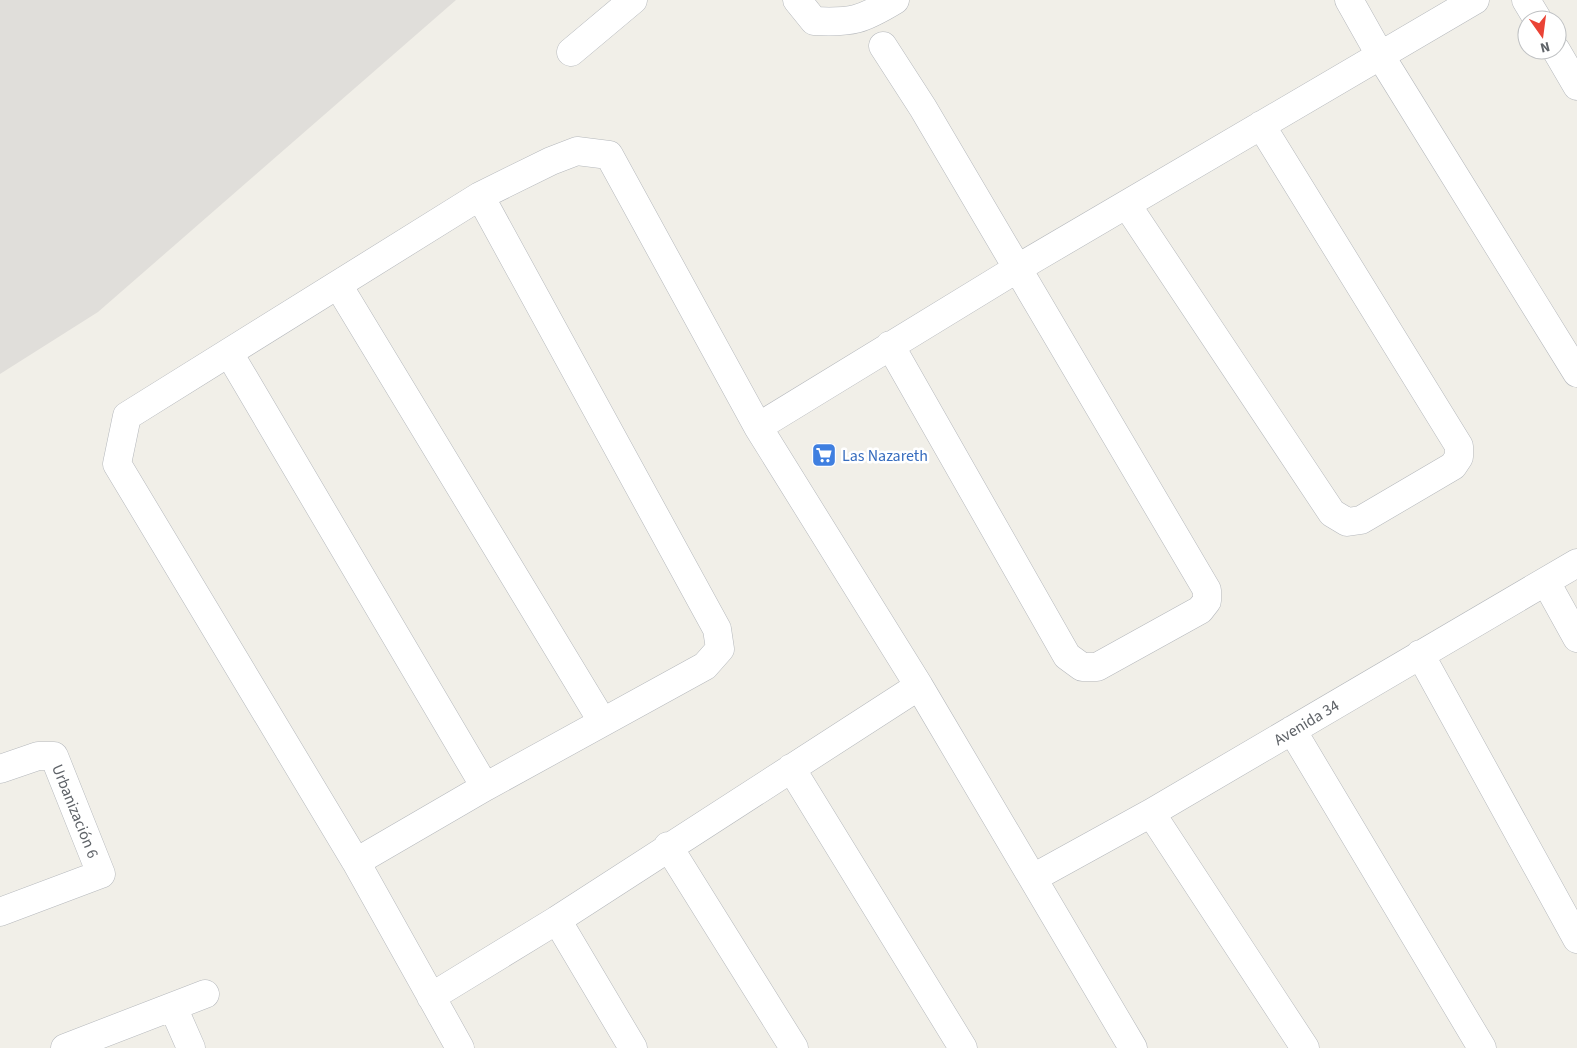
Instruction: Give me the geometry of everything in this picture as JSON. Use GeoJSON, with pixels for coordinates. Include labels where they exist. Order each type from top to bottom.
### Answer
{"type":"FeatureCollection","features":[{"type":"Feature","properties":{"kind":"street"},"geometry":{"type":"LineString","coordinates":[[571,52],[633,0]]}},
{"type":"Feature","properties":{"kind":"street"},"geometry":{"type":"LineString","coordinates":[[797,0],[814,21],[841,22],[868,16],[895,0]]}},
{"type":"Feature","properties":{"kind":"street"},"geometry":{"type":"LineString","coordinates":[[1349,0],[1380,55],[1577,373]]}},
{"type":"Feature","properties":{"kind":"street"},"geometry":{"type":"LineString","coordinates":[[758,427],[1018,268],[1475,0]]}},
{"type":"Feature","properties":{"kind":"street"},"geometry":{"type":"LineString","coordinates":[[883,46],[923,108],[1207,590],[1207,601],[1200,610],[1097,667],[1082,666],[1067,656],[890,345]]}},
{"type":"Feature","properties":{"kind":"street"},"geometry":{"type":"LineString","coordinates":[[1562,60],[1577,86]]}},
{"type":"Feature","properties":{"kind":"street"},"geometry":{"type":"LineString","coordinates":[[1127,205],[1332,512],[1347,522],[1361,520],[1453,466],[1459,456],[1459,446],[1261,125]]}},
{"type":"Feature","properties":{"kind":"street"},"geometry":{"type":"LineString","coordinates":[[460,1048],[356,862],[117,464],[127,416],[480,196],[551,161],[578,151],[609,155],[758,427],[919,686],[1133,1048]]}},
{"type":"Feature","properties":{"kind":"street"},"geometry":{"type":"LineString","coordinates":[[356,862],[602,721],[705,666],[720,649],[717,629],[480,196]]}},
{"type":"Feature","properties":{"kind":"street"},"geometry":{"type":"LineString","coordinates":[[338,285],[602,721]]}},
{"type":"Feature","properties":{"kind":"street"},"geometry":{"type":"LineString","coordinates":[[229,353],[485,787]]}},
{"type":"Feature","properties":{"kind":"street","name":"Avenida 34"},"geometry":{"type":"LineString","coordinates":[[1033,878],[1151,813],[1577,563]]}},
{"type":"Feature","properties":{"kind":"street"},"geometry":{"type":"LineString","coordinates":[[1546,582],[1577,638]]}},
{"type":"Feature","properties":{"kind":"street"},"geometry":{"type":"LineString","coordinates":[[1420,654],[1577,939]]}},
{"type":"Feature","properties":{"kind":"street"},"geometry":{"type":"LineString","coordinates":[[431,997],[557,920],[668,846],[919,686]]}},
{"type":"Feature","properties":{"kind":"street"},"geometry":{"type":"LineString","coordinates":[[1292,730],[1482,1048]]}},
{"type":"Feature","properties":{"kind":"street","name":"Urbanización 6"},"geometry":{"type":"LineString","coordinates":[[0,769],[38,756],[54,756],[101,874],[0,912]]}},
{"type":"Feature","properties":{"kind":"street"},"geometry":{"type":"LineString","coordinates":[[791,768],[963,1048]]}},
{"type":"Feature","properties":{"kind":"street"},"geometry":{"type":"LineString","coordinates":[[1151,813],[1305,1048]]}},
{"type":"Feature","properties":{"kind":"street"},"geometry":{"type":"LineString","coordinates":[[668,846],[794,1048]]}},
{"type":"Feature","properties":{"kind":"street"},"geometry":{"type":"LineString","coordinates":[[557,920],[634,1048]]}},
{"type":"Feature","properties":{"kind":"street"},"geometry":{"type":"LineString","coordinates":[[65,1048],[205,994]]}},
{"type":"Feature","properties":{"kind":"street"},"geometry":{"type":"LineString","coordinates":[[173,1007],[191,1048]]}},
{"type":"Feature","properties":{"kind":"shaded area"},"geometry":{"type":"Polygon","coordinates":[[[0,0],[456,0],[98,312],[0,374],[0,0]]]}},
{"type":"Feature","properties":{"kind":"place","name":"Las Nazareth"},"geometry":{"type":"Point","coordinates":[824,455]}}]}
